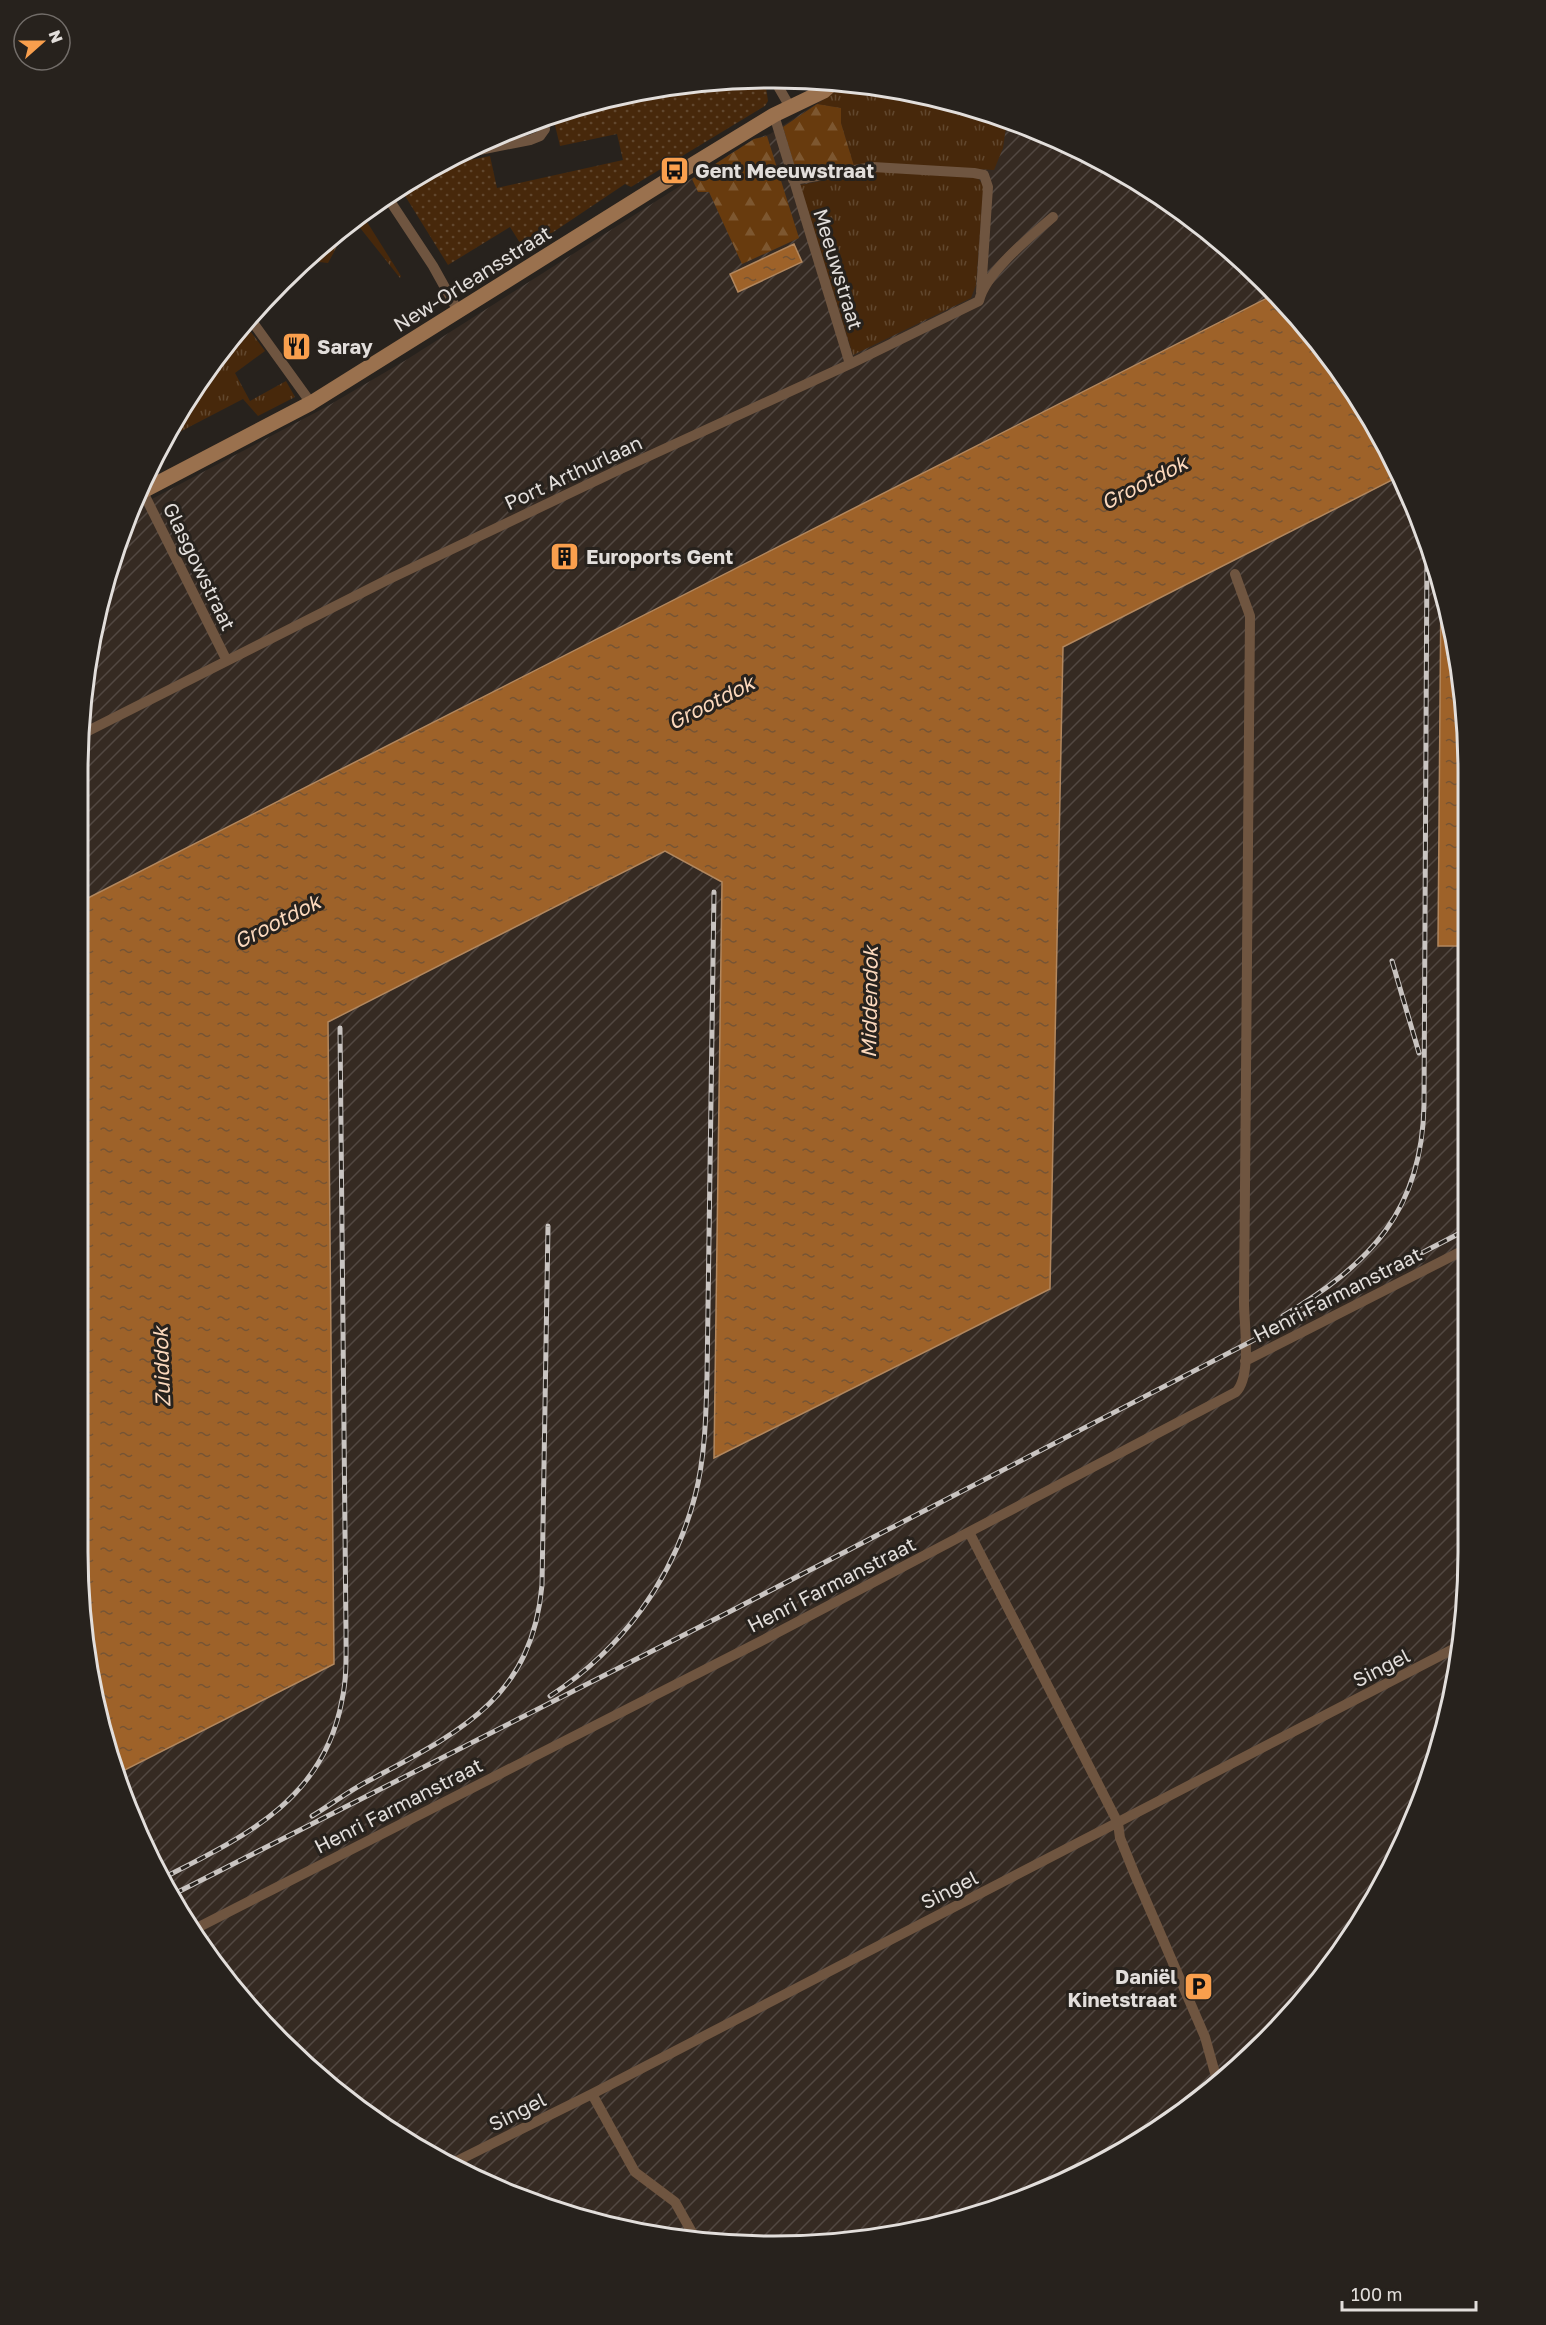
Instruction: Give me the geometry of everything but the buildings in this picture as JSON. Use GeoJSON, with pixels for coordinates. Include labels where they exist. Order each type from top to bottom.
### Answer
{"type":"FeatureCollection","features":[{"type":"Feature","properties":{"kind":"main road","name":"New-Orleansstraat"},"geometry":{"type":"LineString","coordinates":[[790,107],[798,95],[806,89]]}},
{"type":"Feature","properties":{"kind":"main road","name":"New-Orleansstraat"},"geometry":{"type":"LineString","coordinates":[[152,485],[311,403],[774,115],[824,91]]}},
{"type":"Feature","properties":{"kind":"street"},"geometry":{"type":"LineString","coordinates":[[779,88],[790,107]]}},
{"type":"Feature","properties":{"kind":"street","name":"Meeuwstraat"},"geometry":{"type":"LineString","coordinates":[[774,115],[850,364]]}},
{"type":"Feature","properties":{"kind":"street"},"geometry":{"type":"LineString","coordinates":[[500,146],[530,140],[540,136],[545,128]]}},
{"type":"Feature","properties":{"kind":"street"},"geometry":{"type":"LineString","coordinates":[[793,180],[873,167],[974,172],[984,176],[988,187],[981,292]]}},
{"type":"Feature","properties":{"kind":"street"},"geometry":{"type":"LineString","coordinates":[[392,204],[433,266],[458,311]]}},
{"type":"Feature","properties":{"kind":"street","name":"Port Arthurlaan"},"geometry":{"type":"LineString","coordinates":[[90,730],[226,659],[592,482],[850,364],[979,301],[981,292],[1015,250],[1053,217]]}},
{"type":"Feature","properties":{"kind":"street"},"geometry":{"type":"LineString","coordinates":[[255,325],[311,403]]}},
{"type":"Feature","properties":{"kind":"street","name":"Glasgowstraat"},"geometry":{"type":"LineString","coordinates":[[146,500],[226,659]]}},
{"type":"Feature","properties":{"kind":"street"},"geometry":{"type":"LineString","coordinates":[[1235,574],[1245,596],[1250,616],[1245,1361]]}},
{"type":"Feature","properties":{"kind":"street","name":"Henri Farmanstraat"},"geometry":{"type":"LineString","coordinates":[[200,1925],[767,1638],[1236,1392],[1245,1377],[1245,1361],[1458,1253]]}},
{"type":"Feature","properties":{"kind":"street"},"geometry":{"type":"LineString","coordinates":[[969,1532],[1118,1823],[1120,1838],[1135,1875],[1205,2037],[1215,2074]]}},
{"type":"Feature","properties":{"kind":"street","name":"Singel"},"geometry":{"type":"LineString","coordinates":[[459,2160],[592,2094],[1450,1652]]}},
{"type":"Feature","properties":{"kind":"street"},"geometry":{"type":"LineString","coordinates":[[592,2094],[635,2172],[675,2202],[692,2232]]}},
{"type":"Feature","properties":{"kind":"shaded area"},"geometry":{"type":"Polygon","coordinates":[[[835,92],[907,102],[993,125],[1076,159],[1153,204],[1224,258],[1266,299],[88,898],[88,773],[94,684],[112,596],[125,553],[145,503],[326,407],[406,360],[754,139],[770,134],[835,92]]]}},
{"type":"Feature","properties":{"kind":"shaded area"},"geometry":{"type":"Polygon","coordinates":[[[1391,480],[1421,553],[1441,625],[1438,946],[1458,946],[1458,1552],[1452,1641],[1434,1729],[1421,1772],[1387,1855],[1366,1894],[1316,1969],[1288,2003],[1224,2067],[1190,2095],[1115,2145],[1076,2166],[993,2200],[950,2213],[862,2231],[818,2235],[728,2235],[684,2231],[596,2213],[553,2200],[470,2166],[431,2145],[356,2095],[289,2036],[230,1969],[180,1894],[159,1855],[124,1770],[334,1664],[327,1022],[665,851],[722,882],[714,1458],[1050,1289],[1063,647],[1391,480]]]}},
{"type":"Feature","properties":{"kind":"green space"},"geometry":{"type":"Polygon","coordinates":[[[766,88],[768,101],[765,106],[631,187],[625,184],[525,251],[510,227],[448,265],[405,196],[467,160],[490,156],[497,188],[623,160],[617,134],[560,146],[555,124],[596,112],[684,94],[766,88]]]}},
{"type":"Feature","properties":{"kind":"green space"},"geometry":{"type":"Polygon","coordinates":[[[835,92],[907,102],[950,112],[1006,130],[1003,148],[994,170],[872,164],[854,166],[841,123],[841,108],[817,104],[835,92]]]}},
{"type":"Feature","properties":{"kind":"green space"},"geometry":{"type":"Polygon","coordinates":[[[817,104],[841,108],[841,123],[854,166],[797,175],[783,127],[817,104]]]}},
{"type":"Feature","properties":{"kind":"green space"},"geometry":{"type":"Polygon","coordinates":[[[767,136],[799,238],[742,264],[709,192],[698,192],[692,179],[754,139],[767,136]]]}},
{"type":"Feature","properties":{"kind":"green space"},"geometry":{"type":"Polygon","coordinates":[[[876,171],[978,178],[983,185],[983,193],[976,285],[971,298],[853,355],[800,185],[876,171]]]}},
{"type":"Feature","properties":{"kind":"green space"},"geometry":{"type":"Polygon","coordinates":[[[367,222],[401,276],[400,278],[360,227],[367,222]]]}},
{"type":"Feature","properties":{"kind":"green space"},"geometry":{"type":"Polygon","coordinates":[[[338,245],[328,263],[319,262],[322,258],[338,245]]]}},
{"type":"Feature","properties":{"kind":"green space"},"geometry":{"type":"Polygon","coordinates":[[[251,332],[265,351],[235,373],[250,401],[286,381],[295,397],[258,416],[243,399],[179,432],[204,393],[251,332]]]}},
{"type":"Feature","properties":{"kind":"water"},"geometry":{"type":"Polygon","coordinates":[[[794,244],[802,262],[738,292],[730,274],[794,244]]]}},
{"type":"Feature","properties":{"kind":"water"},"geometry":{"type":"Polygon","coordinates":[[[1266,299],[1316,356],[1342,393],[1366,431],[1392,480],[1063,647],[1050,1289],[714,1458],[722,882],[665,851],[328,1022],[334,1664],[124,1770],[112,1729],[94,1641],[88,1552],[88,898],[1266,299]]]}},
{"type":"Feature","properties":{"kind":"water"},"geometry":{"type":"Polygon","coordinates":[[[1441,625],[1452,684],[1456,728],[1458,946],[1438,946],[1441,625]]]}},
{"type":"Feature","properties":{"kind":"railway"},"geometry":{"type":"LineString","coordinates":[[1283,1316],[1341,1276],[1385,1231],[1401,1205],[1413,1175],[1421,1142],[1424,1105],[1427,572]]}},
{"type":"Feature","properties":{"kind":"railway"},"geometry":{"type":"LineString","coordinates":[[550,1696],[600,1657],[641,1610],[673,1556],[685,1527],[698,1482],[704,1437],[707,1377],[714,892]]}},
{"type":"Feature","properties":{"kind":"railway"},"geometry":{"type":"LineString","coordinates":[[1392,961],[1419,1053]]}},
{"type":"Feature","properties":{"kind":"railway"},"geometry":{"type":"LineString","coordinates":[[170,1875],[252,1829],[299,1789],[318,1764],[333,1734],[344,1692],[346,1649],[340,1028]]}},
{"type":"Feature","properties":{"kind":"railway"},"geometry":{"type":"LineString","coordinates":[[312,1816],[355,1788],[461,1727],[486,1707],[507,1684],[524,1656],[535,1624],[542,1585],[548,1226]]}},
{"type":"Feature","properties":{"kind":"railway"},"geometry":{"type":"LineString","coordinates":[[179,1892],[729,1612],[1458,1234]]}},
{"type":"Feature","properties":{"kind":"place","name":"Gent Meeuwstraat"},"geometry":{"type":"Point","coordinates":[674,170]}},
{"type":"Feature","properties":{"kind":"place","name":"Saray"},"geometry":{"type":"Point","coordinates":[296,346]}},
{"type":"Feature","properties":{"kind":"place","name":"Euroports Gent"},"geometry":{"type":"Point","coordinates":[565,556]}},
{"type":"Feature","properties":{"kind":"place","name":"Daniël Kinetstraat"},"geometry":{"type":"Point","coordinates":[1198,1987]}},
{"type":"Feature","properties":{"kind":"water label","name":"Grootdok"},"geometry":{"type":"Point","coordinates":[1144,482]}},
{"type":"Feature","properties":{"kind":"water label","name":"Grootdok"},"geometry":{"type":"Point","coordinates":[711,702]}},
{"type":"Feature","properties":{"kind":"water label","name":"Grootdok"},"geometry":{"type":"Point","coordinates":[277,921]}},
{"type":"Feature","properties":{"kind":"water label","name":"Middendok"},"geometry":{"type":"Point","coordinates":[869,1002]}},
{"type":"Feature","properties":{"kind":"water label","name":"Zuiddok"},"geometry":{"type":"Point","coordinates":[161,1367]}}]}
